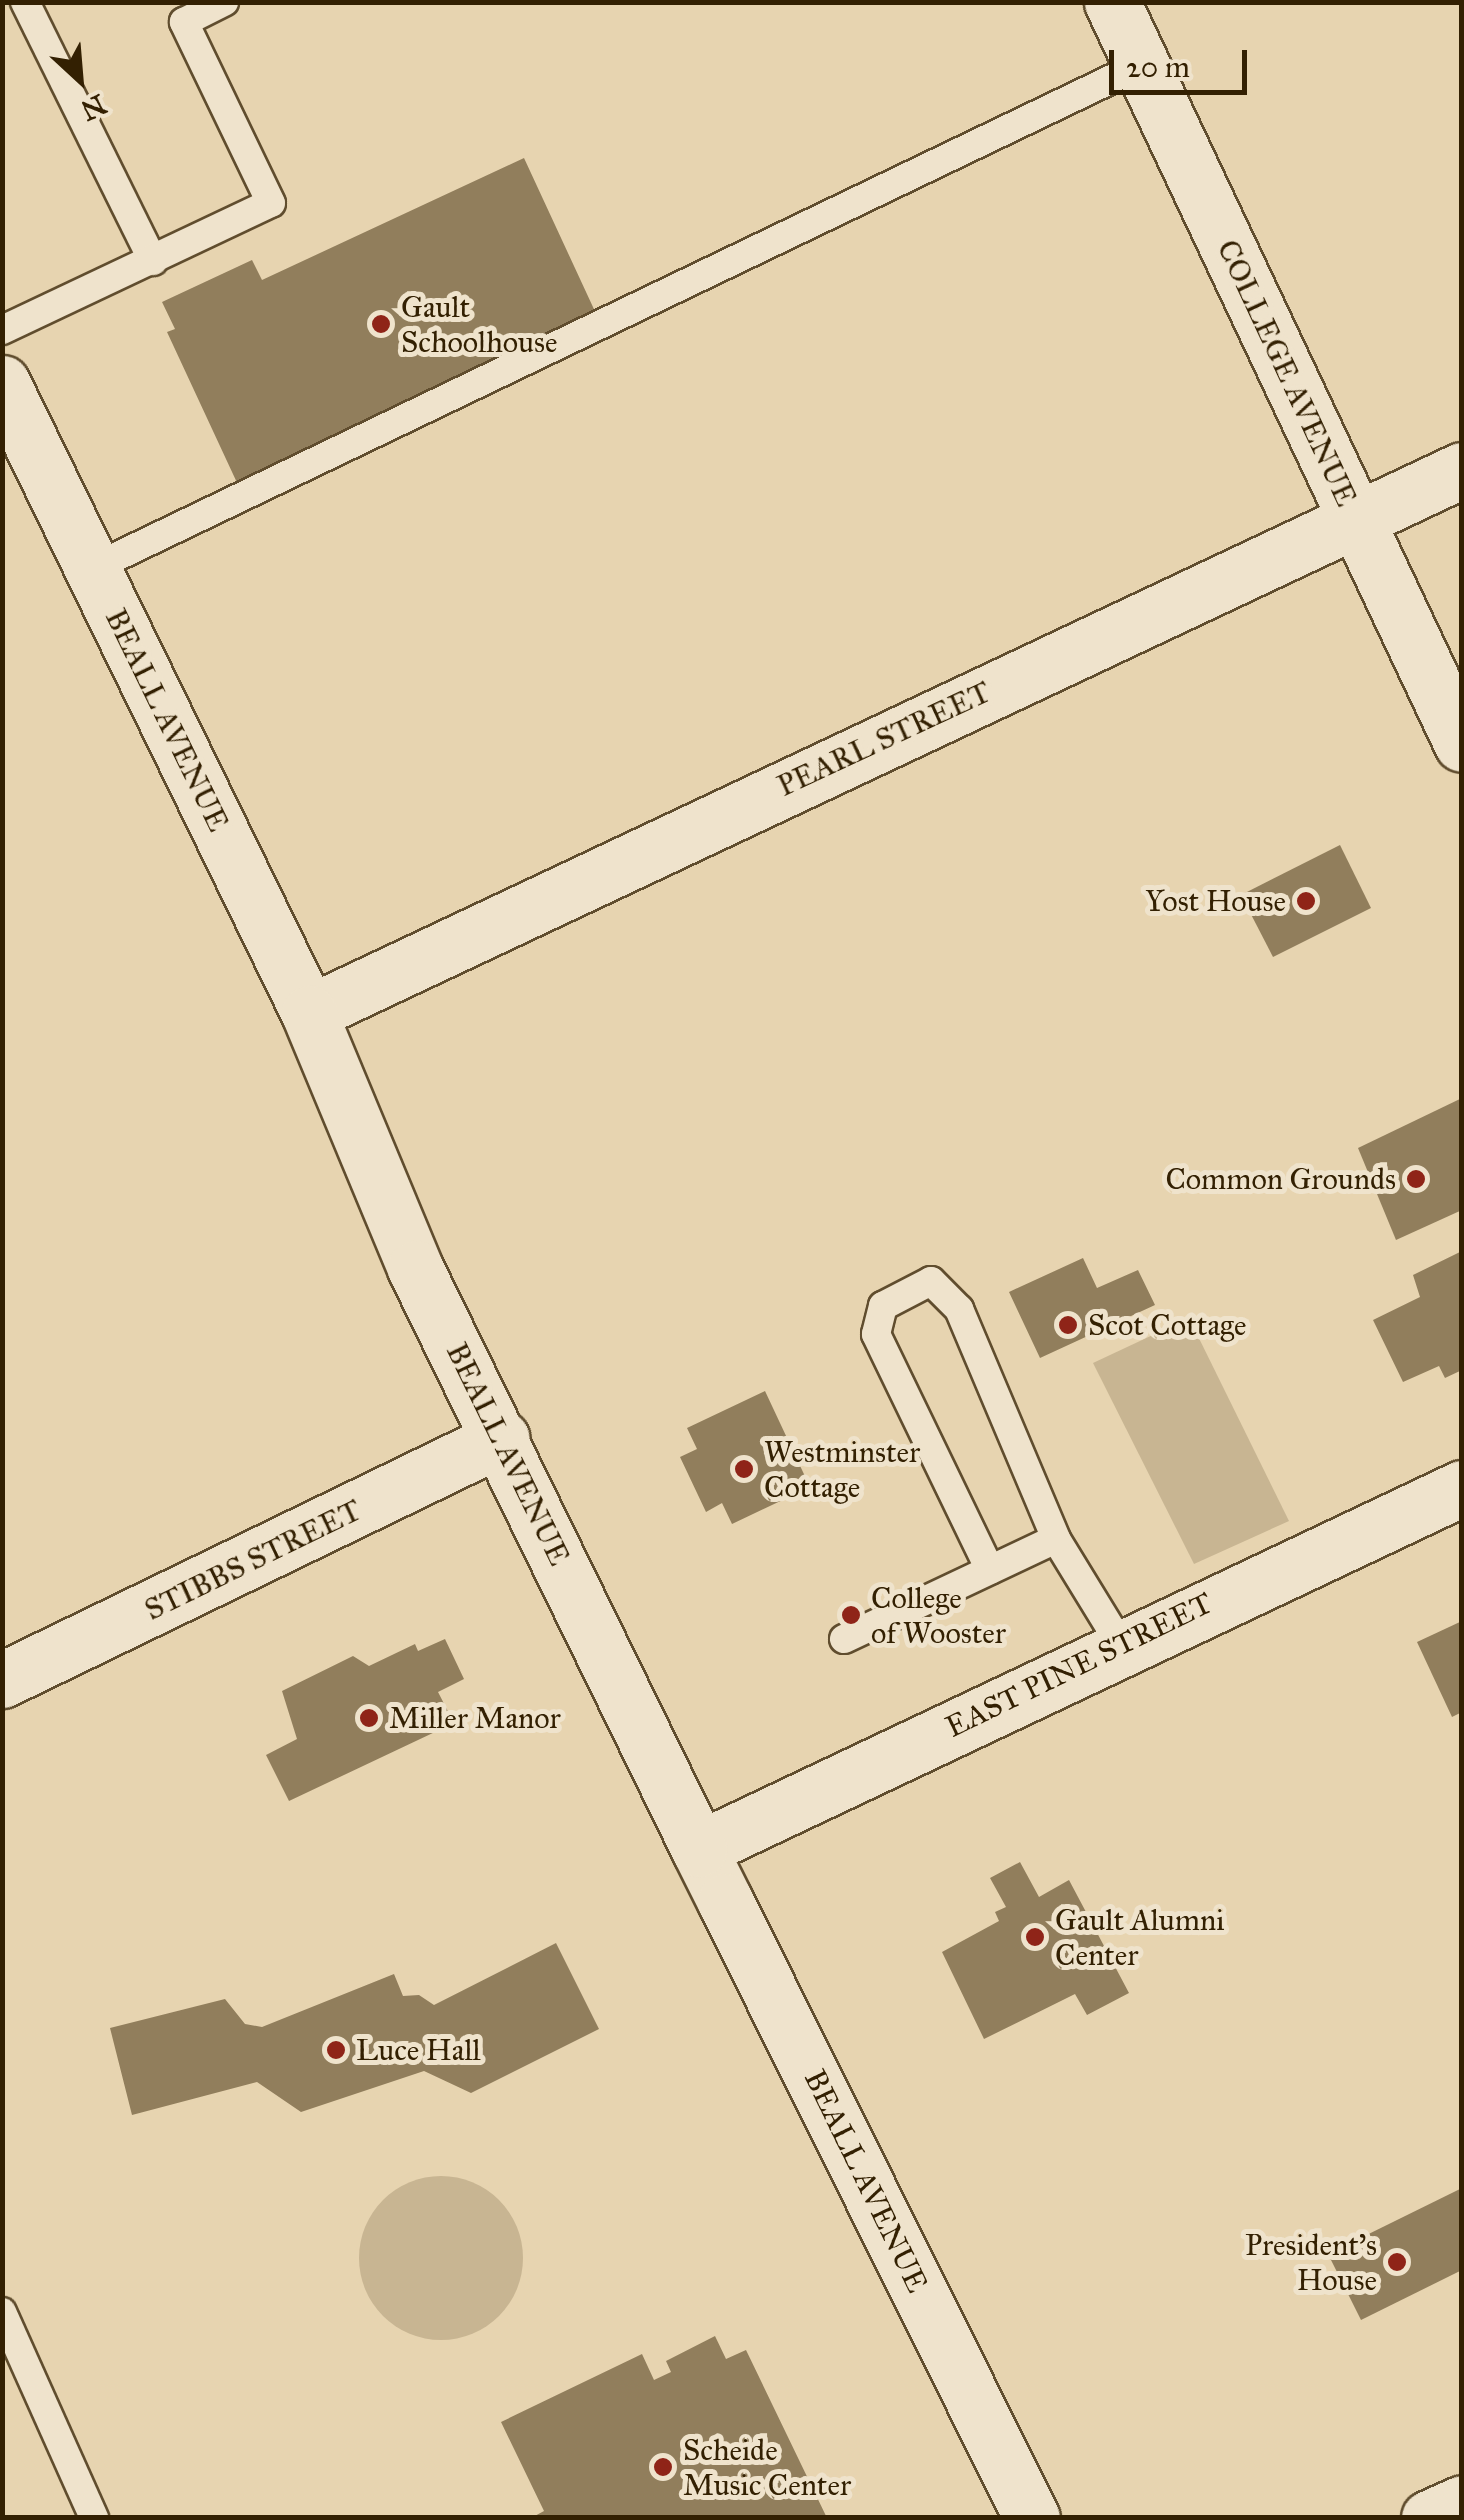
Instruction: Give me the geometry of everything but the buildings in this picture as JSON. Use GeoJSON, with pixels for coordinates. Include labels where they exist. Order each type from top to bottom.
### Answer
{"type":"FeatureCollection","features":[{"type":"Feature","properties":{"kind":"street","name":"COLLEGE AVENUE"},"geometry":{"type":"LineString","coordinates":[[1112,2],[1462,744]]}},
{"type":"Feature","properties":{"kind":"street","name":"BEALL AVENUE"},"geometry":{"type":"LineString","coordinates":[[2,383],[309,1013],[416,1268],[1032,2518]]}},
{"type":"Feature","properties":{"kind":"street","name":"PEARL STREET"},"geometry":{"type":"LineString","coordinates":[[309,1013],[1462,470]]}},
{"type":"Feature","properties":{"kind":"street","name":"STIBBS STREET"},"geometry":{"type":"LineString","coordinates":[[2,1680],[502,1438]]}},
{"type":"Feature","properties":{"kind":"street","name":"EAST PINE STREET"},"geometry":{"type":"LineString","coordinates":[[699,1849],[1120,1645],[1462,1488]]}},
{"type":"Feature","properties":{"kind":"street"},"geometry":{"type":"LineString","coordinates":[[1429,2518],[1462,2503]]}},
{"type":"Feature","properties":{"kind":"lane"},"geometry":{"type":"LineString","coordinates":[[26,2],[153,260]]}},
{"type":"Feature","properties":{"kind":"lane"},"geometry":{"type":"LineString","coordinates":[[2,330],[271,203],[179,12],[224,2]]}},
{"type":"Feature","properties":{"kind":"lane"},"geometry":{"type":"LineString","coordinates":[[93,568],[1141,65]]}},
{"type":"Feature","properties":{"kind":"lane"},"geometry":{"type":"LineString","coordinates":[[990,1570],[876,1334],[883,1306],[931,1282],[960,1309],[1056,1539],[1120,1645]]}},
{"type":"Feature","properties":{"kind":"lane"},"geometry":{"type":"LineString","coordinates":[[844,1639],[1056,1539]]}},
{"type":"Feature","properties":{"kind":"lane"},"geometry":{"type":"LineString","coordinates":[[2,2312],[94,2518]]}},
{"type":"Feature","properties":{"kind":"shaded area"},"geometry":{"type":"Polygon","coordinates":[[[1189,1318],[1289,1521],[1194,1564],[1093,1363],[1189,1318]]]}},
{"type":"Feature","properties":{"kind":"shaded area"},"geometry":{"type":"Polygon","coordinates":[[[441,2176],[472,2182],[499,2200],[517,2227],[523,2258],[517,2289],[499,2316],[472,2334],[441,2340],[410,2334],[383,2316],[365,2289],[359,2258],[365,2227],[383,2200],[410,2182],[441,2176]]]}},
{"type":"Feature","properties":{"kind":"place","name":"Gault Schoolhouse"},"geometry":{"type":"Point","coordinates":[381,324]}},
{"type":"Feature","properties":{"kind":"place","name":"Yost House"},"geometry":{"type":"Point","coordinates":[1306,901]}},
{"type":"Feature","properties":{"kind":"place","name":"Common Grounds"},"geometry":{"type":"Point","coordinates":[1416,1179]}},
{"type":"Feature","properties":{"kind":"place","name":"Scot Cottage"},"geometry":{"type":"Point","coordinates":[1068,1325]}},
{"type":"Feature","properties":{"kind":"place","name":"Westminster Cottage"},"geometry":{"type":"Point","coordinates":[744,1469]}},
{"type":"Feature","properties":{"kind":"place","name":"College of Wooster"},"geometry":{"type":"Point","coordinates":[851,1615]}},
{"type":"Feature","properties":{"kind":"place","name":"Miller Manor"},"geometry":{"type":"Point","coordinates":[369,1718]}},
{"type":"Feature","properties":{"kind":"place","name":"Gault Alumni Center"},"geometry":{"type":"Point","coordinates":[1035,1937]}},
{"type":"Feature","properties":{"kind":"place","name":"Luce Hall"},"geometry":{"type":"Point","coordinates":[336,2050]}},
{"type":"Feature","properties":{"kind":"place","name":"President's House"},"geometry":{"type":"Point","coordinates":[1397,2262]}},
{"type":"Feature","properties":{"kind":"place","name":"Scheide Music Center"},"geometry":{"type":"Point","coordinates":[663,2467]}}]}
